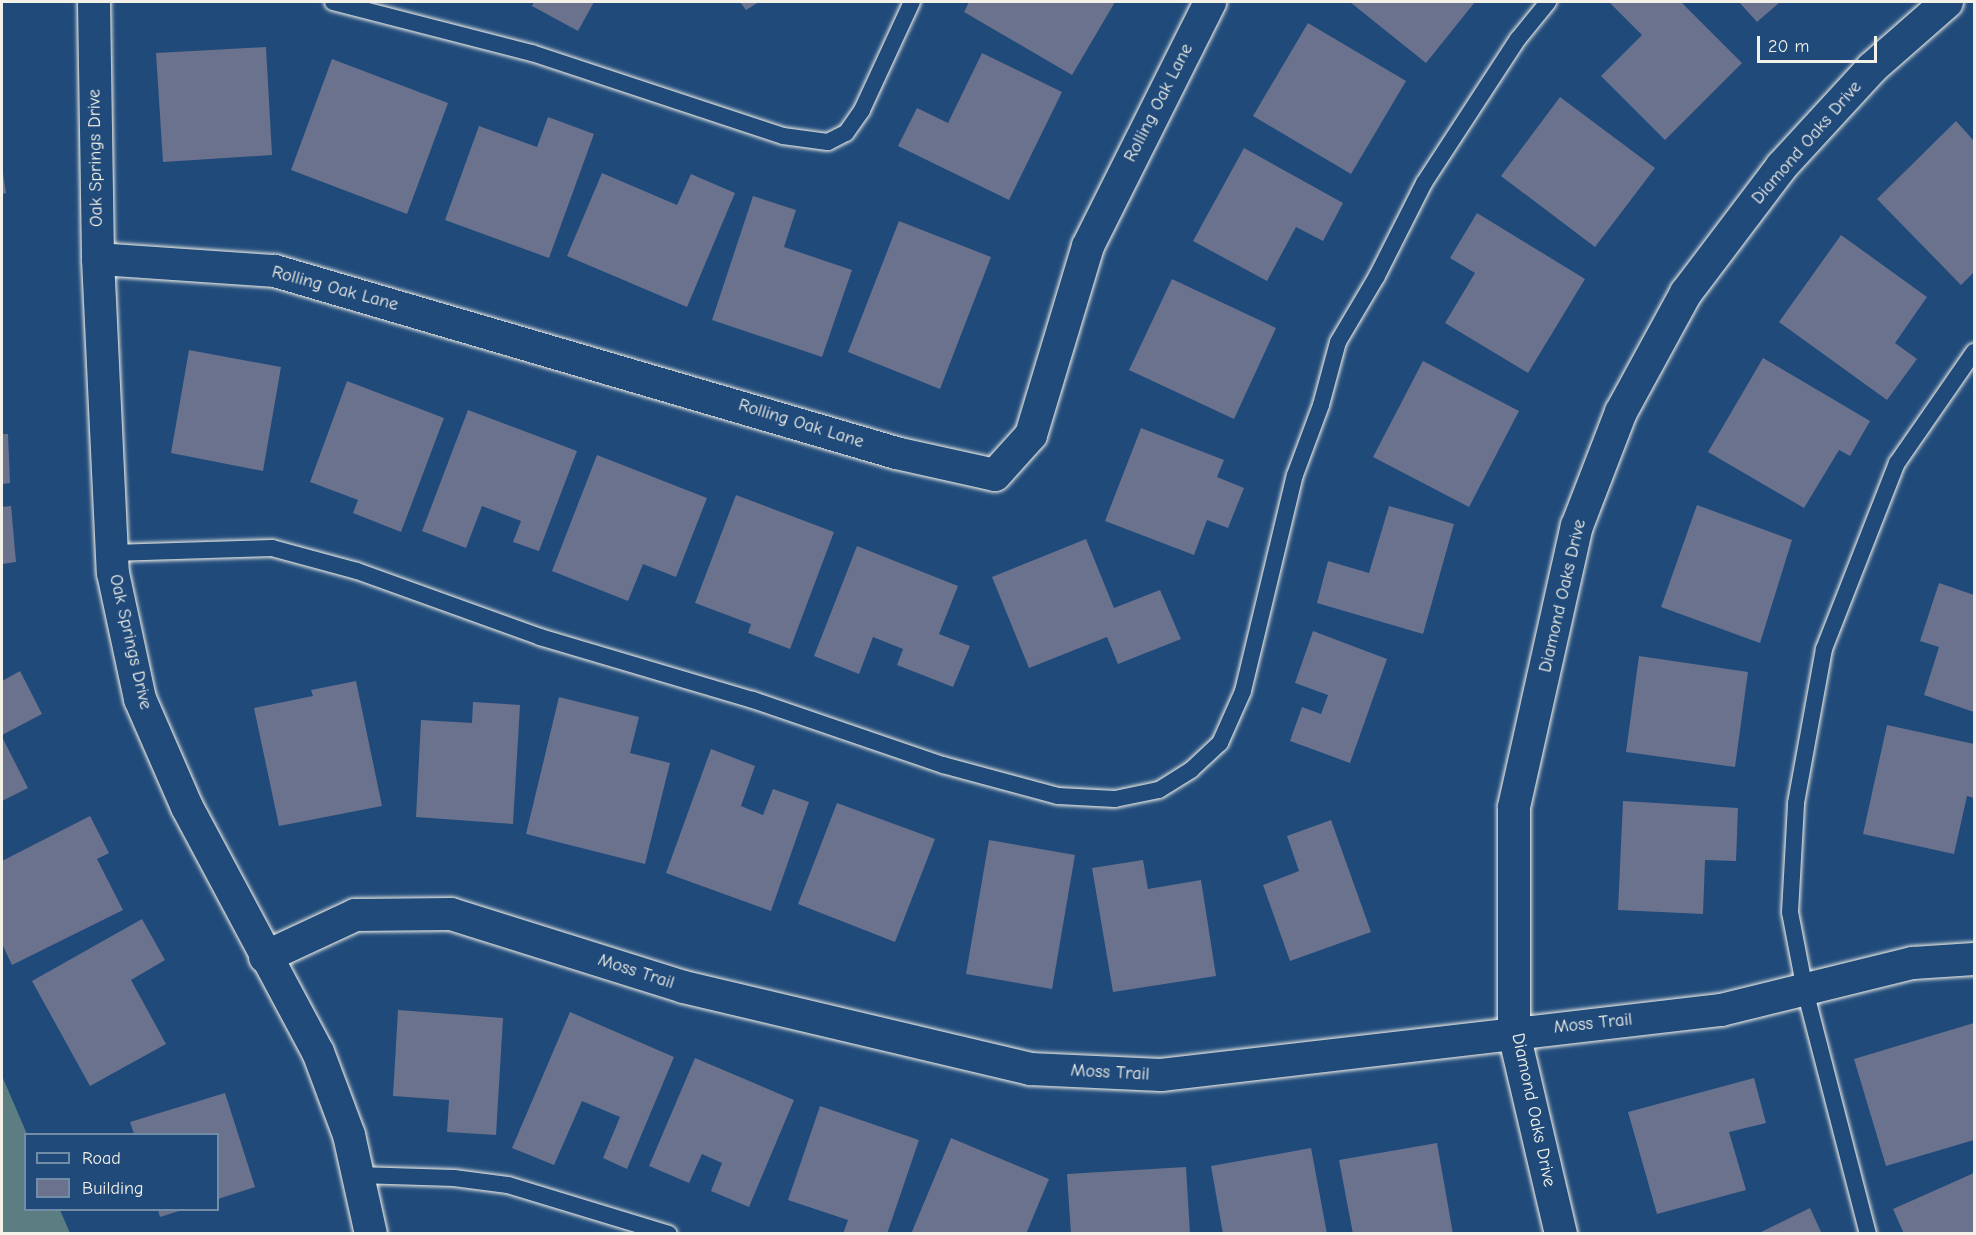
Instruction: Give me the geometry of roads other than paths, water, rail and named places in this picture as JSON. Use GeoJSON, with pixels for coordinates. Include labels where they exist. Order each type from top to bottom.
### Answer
{"type":"FeatureCollection","features":[{"type":"Feature","properties":{"kind":"street","name":"Oak Springs Drive"},"geometry":{"type":"LineString","coordinates":[[94,2],[98,259],[112,553],[140,699],[187,807],[265,957],[318,1052],[349,1135],[371,1233]]}},
{"type":"Feature","properties":{"kind":"street","name":"Rolling Oak Lane"},"geometry":{"type":"LineString","coordinates":[[98,259],[275,271],[478,327],[896,453],[995,476],[1031,435],[1088,246],[1210,2]]}},
{"type":"Feature","properties":{"kind":"street","name":"Diamond Oaks Drive"},"geometry":{"type":"LineString","coordinates":[[1561,1233],[1514,1033],[1514,807],[1577,526],[1621,412],[1686,293],[1782,166],[1872,68],[1947,2]]}},
{"type":"Feature","properties":{"kind":"street","name":"Moss Trail"},"geometry":{"type":"LineString","coordinates":[[265,957],[355,915],[451,914],[684,987],[1030,1069],[1161,1075],[1721,1010],[1913,963],[1974,959]]}},
{"type":"Feature","properties":{"kind":"lane"},"geometry":{"type":"LineString","coordinates":[[333,2],[532,53],[783,136],[828,142],[846,133],[862,110],[912,2]]}},
{"type":"Feature","properties":{"kind":"lane"},"geometry":{"type":"LineString","coordinates":[[112,553],[272,548],[357,571],[540,637],[753,700],[943,765],[1058,796],[1115,799],[1159,790],[1191,770],[1220,743],[1243,691],[1295,475],[1321,405],[1338,342],[1377,276],[1424,183],[1518,39],[1548,2]]}},
{"type":"Feature","properties":{"kind":"lane"},"geometry":{"type":"LineString","coordinates":[[1868,1233],[1805,990],[1790,912],[1796,803],[1824,650],[1897,463],[1974,352]]}},
{"type":"Feature","properties":{"kind":"lane"},"geometry":{"type":"LineString","coordinates":[[358,1175],[454,1178],[508,1185],[669,1233]]}}]}
